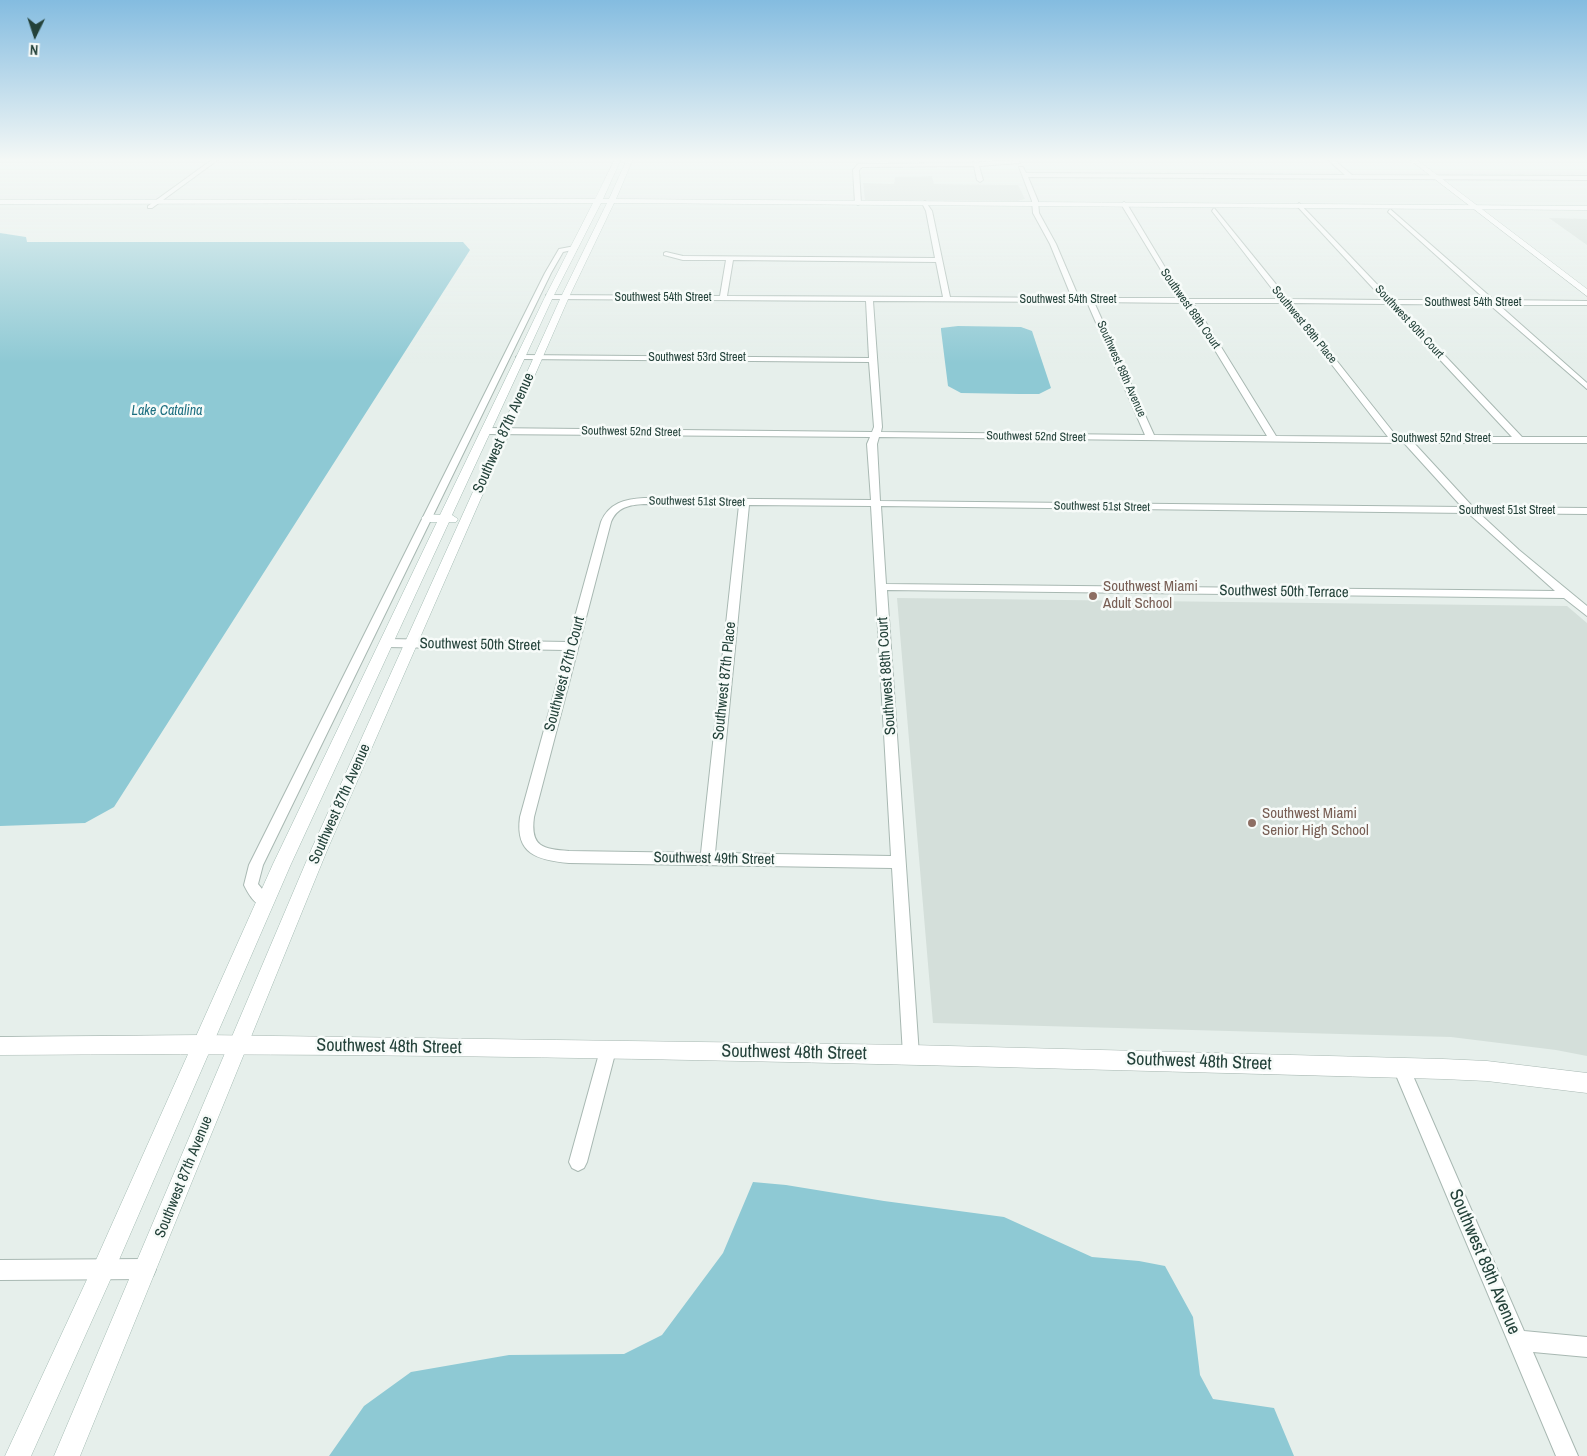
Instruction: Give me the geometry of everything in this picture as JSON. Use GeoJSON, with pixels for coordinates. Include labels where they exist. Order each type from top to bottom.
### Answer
{"type":"FeatureCollection","features":[{"type":"Feature","properties":{"kind":"main road","name":"Southwest 87th Avenue"},"geometry":{"type":"LineString","coordinates":[[18,1456],[104,1268],[265,901],[520,357],[585,227]]}},
{"type":"Feature","properties":{"kind":"main road","name":"Southwest 87th Avenue"},"geometry":{"type":"LineString","coordinates":[[67,1456],[320,848],[538,357],[599,227]]}},
{"type":"Feature","properties":{"kind":"main road"},"geometry":{"type":"LineString","coordinates":[[1501,227],[1587,293]]}},
{"type":"Feature","properties":{"kind":"main road"},"geometry":{"type":"LineString","coordinates":[[575,248],[581,249],[586,255]]}},
{"type":"Feature","properties":{"kind":"main road"},"geometry":{"type":"LineString","coordinates":[[426,518],[466,520]]}},
{"type":"Feature","properties":{"kind":"main road","name":"Southwest 48th Street"},"geometry":{"type":"LineString","coordinates":[[0,1046],[202,1044],[911,1055],[1488,1071],[1587,1083]]}},
{"type":"Feature","properties":{"kind":"street"},"geometry":{"type":"LineString","coordinates":[[931,227],[947,300]]}},
{"type":"Feature","properties":{"kind":"street"},"geometry":{"type":"LineString","coordinates":[[1044,227],[1076,300]]}},
{"type":"Feature","properties":{"kind":"street","name":"Southwest 89th Court"},"geometry":{"type":"LineString","coordinates":[[1137,227],[1178,295],[1193,308],[1273,439]]}},
{"type":"Feature","properties":{"kind":"street","name":"Southwest 89th Place"},"geometry":{"type":"LineString","coordinates":[[1228,227],[1395,440]]}},
{"type":"Feature","properties":{"kind":"street","name":"Southwest 90th Court"},"geometry":{"type":"LineString","coordinates":[[1319,227],[1519,439]]}},
{"type":"Feature","properties":{"kind":"street"},"geometry":{"type":"LineString","coordinates":[[1408,227],[1587,387]]}},
{"type":"Feature","properties":{"kind":"street","name":"Southwest 87th Avenue"},"geometry":{"type":"LineString","coordinates":[[265,901],[256,893],[251,885],[256,865],[554,262],[561,250],[575,248]]}},
{"type":"Feature","properties":{"kind":"street"},"geometry":{"type":"LineString","coordinates":[[666,254],[683,258],[939,260]]}},
{"type":"Feature","properties":{"kind":"street"},"geometry":{"type":"LineString","coordinates":[[723,298],[730,258]]}},
{"type":"Feature","properties":{"kind":"street","name":"Southwest 54th Street"},"geometry":{"type":"LineString","coordinates":[[549,297],[1587,303]]}},
{"type":"Feature","properties":{"kind":"street","name":"Southwest 88th Court"},"geometry":{"type":"LineString","coordinates":[[869,299],[878,427],[872,444],[911,1055]]}},
{"type":"Feature","properties":{"kind":"street","name":"Southwest 89th Avenue"},"geometry":{"type":"LineString","coordinates":[[1090,300],[1151,438]]}},
{"type":"Feature","properties":{"kind":"street","name":"Southwest 53rd Street"},"geometry":{"type":"LineString","coordinates":[[520,357],[874,360]]}},
{"type":"Feature","properties":{"kind":"street","name":"Southwest 52nd Street"},"geometry":{"type":"LineString","coordinates":[[486,431],[1395,440],[1587,440]]}},
{"type":"Feature","properties":{"kind":"street"},"geometry":{"type":"LineString","coordinates":[[1407,440],[1425,462],[1471,510],[1587,612]]}},
{"type":"Feature","properties":{"kind":"street","name":"Southwest 51st Street"},"geometry":{"type":"LineString","coordinates":[[618,506],[644,501],[1587,511]]}},
{"type":"Feature","properties":{"kind":"street","name":"Southwest 87th Place"},"geometry":{"type":"LineString","coordinates":[[706,859],[744,502]]}},
{"type":"Feature","properties":{"kind":"street","name":"Southwest 87th Court"},"geometry":{"type":"LineString","coordinates":[[530,846],[524,828],[526,817],[606,522],[612,511],[618,506]]}},
{"type":"Feature","properties":{"kind":"street","name":"Southwest 50th Terrace"},"geometry":{"type":"LineString","coordinates":[[881,587],[1566,595]]}},
{"type":"Feature","properties":{"kind":"street","name":"Southwest 50th Street"},"geometry":{"type":"LineString","coordinates":[[386,643],[573,646]]}},
{"type":"Feature","properties":{"kind":"street","name":"Southwest 49th Street"},"geometry":{"type":"LineString","coordinates":[[530,846],[539,852],[553,856],[899,862]]}},
{"type":"Feature","properties":{"kind":"street"},"geometry":{"type":"LineString","coordinates":[[578,1162],[608,1050]]}},
{"type":"Feature","properties":{"kind":"street","name":"Southwest 89th Avenue"},"geometry":{"type":"LineString","coordinates":[[1401,1068],[1567,1456]]}},
{"type":"Feature","properties":{"kind":"street"},"geometry":{"type":"LineString","coordinates":[[0,1270],[146,1269]]}},
{"type":"Feature","properties":{"kind":"street"},"geometry":{"type":"LineString","coordinates":[[1518,1341],[1587,1347]]}},
{"type":"Feature","properties":{"kind":"shaded area"},"geometry":{"type":"Polygon","coordinates":[[[1562,227],[1587,227],[1587,245],[1562,227]]]}},
{"type":"Feature","properties":{"kind":"shaded area","name":"Southwest Miami Senior High School"},"geometry":{"type":"Polygon","coordinates":[[[897,598],[1567,606],[1587,623],[1587,1056],[1556,1050],[1451,1037],[933,1023],[897,598]]]}},
{"type":"Feature","properties":{"kind":"water","name":"Lake Catalina"},"geometry":{"type":"Polygon","coordinates":[[[0,233],[26,237],[27,242],[463,242],[470,250],[114,807],[85,823],[0,826],[0,233]]]}},
{"type":"Feature","properties":{"kind":"water"},"geometry":{"type":"Polygon","coordinates":[[[958,326],[1021,327],[1032,331],[1051,388],[1039,394],[961,393],[948,386],[941,328],[958,326]]]}},
{"type":"Feature","properties":{"kind":"water"},"geometry":{"type":"Polygon","coordinates":[[[753,1182],[786,1185],[884,1201],[1004,1217],[1092,1257],[1139,1261],[1165,1266],[1193,1317],[1200,1375],[1213,1399],[1274,1408],[1294,1456],[329,1456],[364,1406],[411,1372],[509,1355],[624,1354],[662,1335],[723,1253],[753,1182]]]}},
{"type":"Feature","properties":{"kind":"place","name":"Southwest Miami Adult School"},"geometry":{"type":"Point","coordinates":[1093,596]}},
{"type":"Feature","properties":{"kind":"place","name":"Southwest Miami Senior High School"},"geometry":{"type":"Point","coordinates":[1252,823]}}]}
